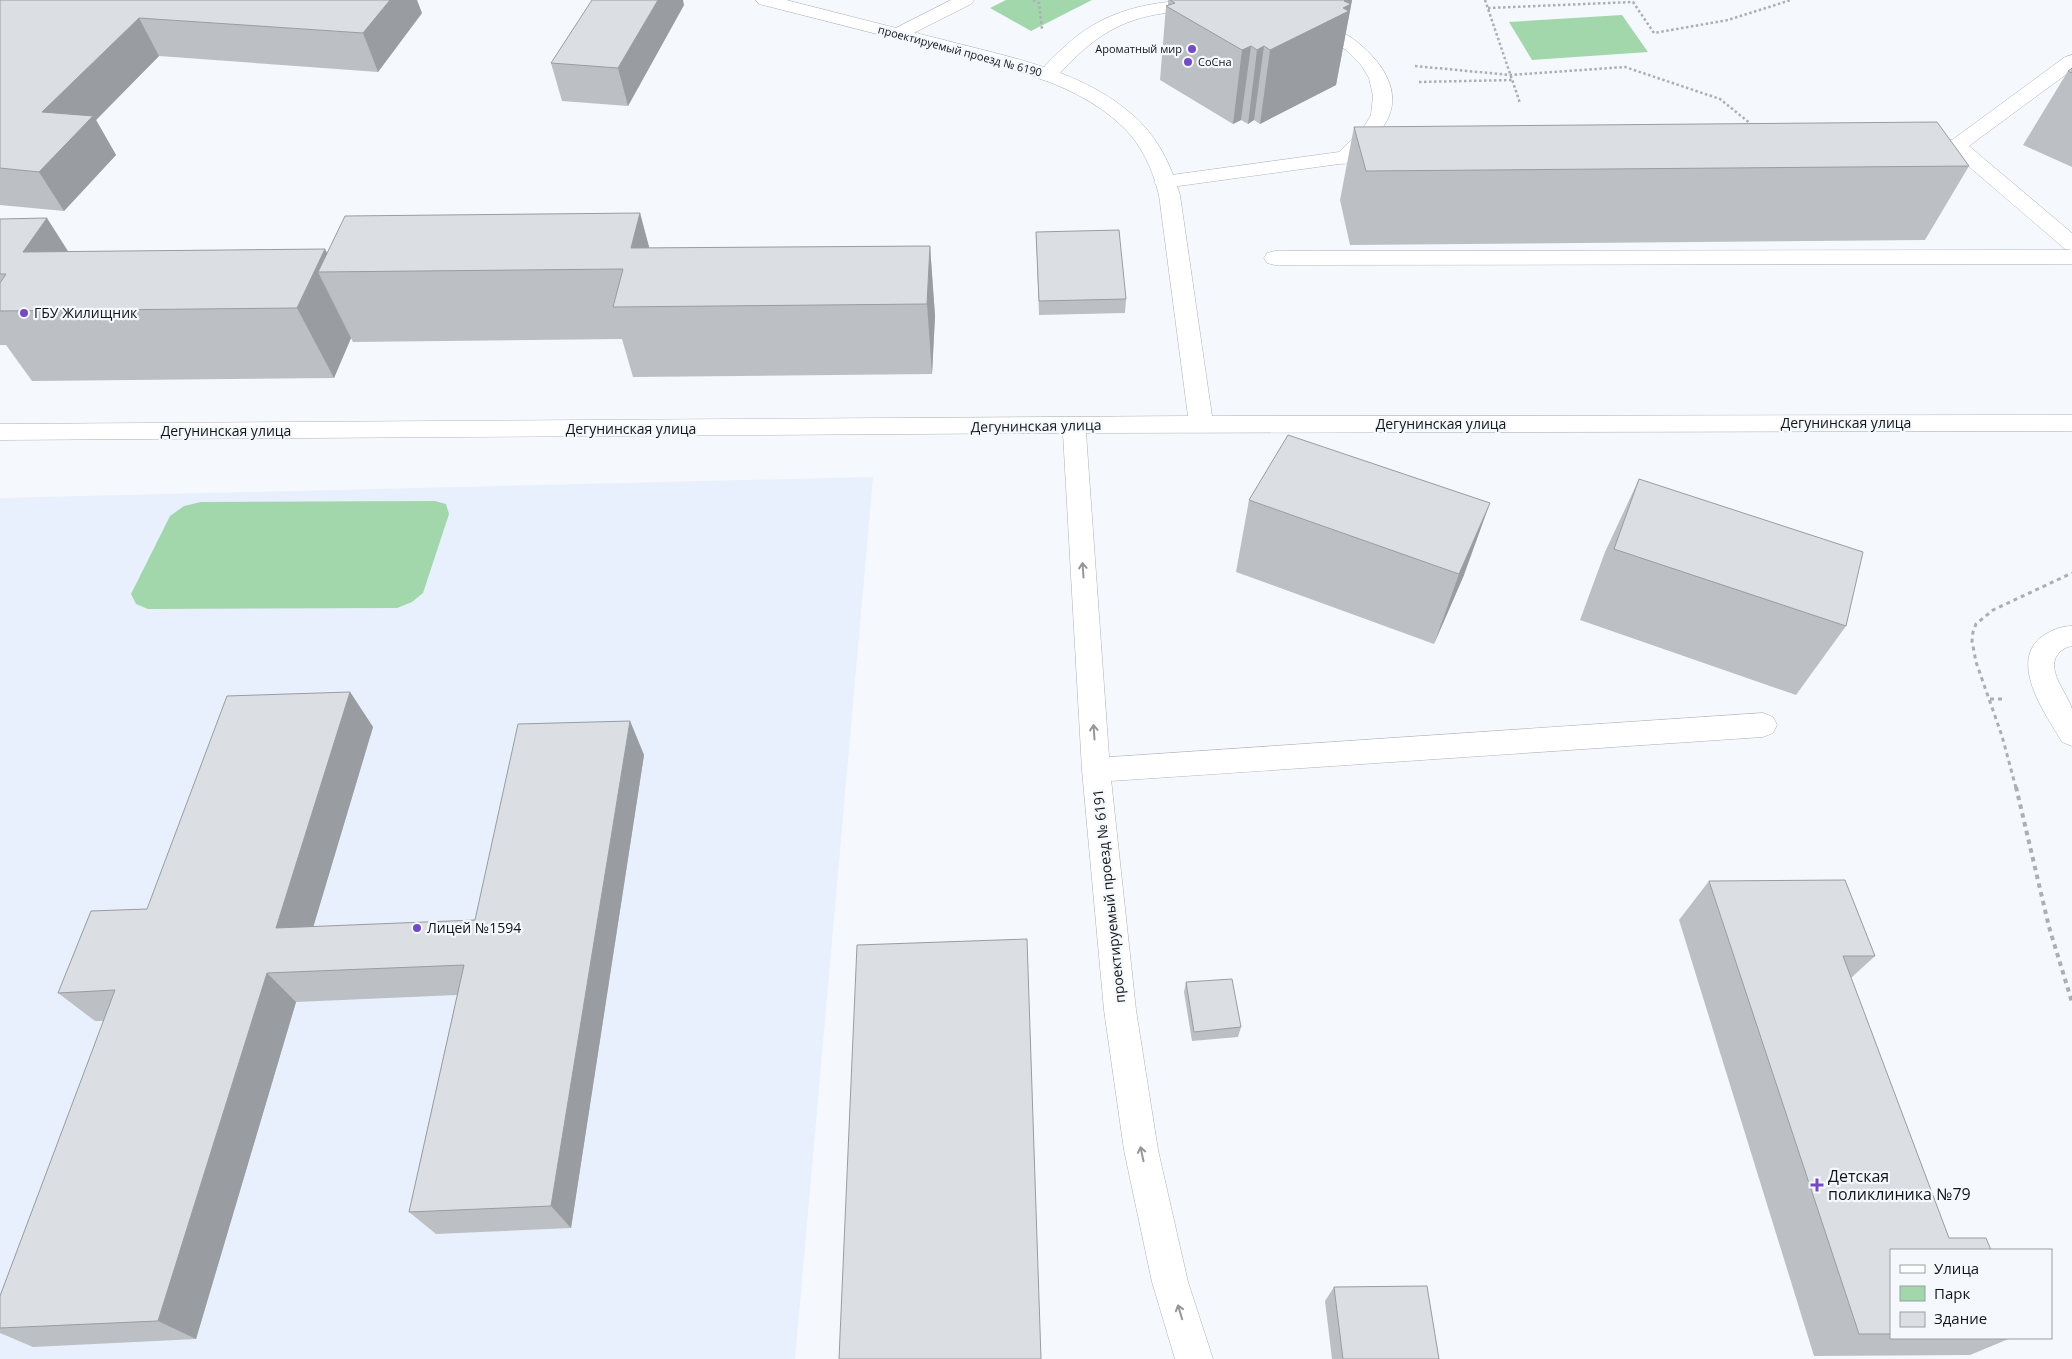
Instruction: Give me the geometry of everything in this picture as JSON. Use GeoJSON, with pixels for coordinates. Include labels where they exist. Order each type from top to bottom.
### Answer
{"type":"FeatureCollection","features":[{"type":"Feature","properties":{"kind":"street","name":"проектируемый проезд № 6190"},"geometry":{"type":"LineString","coordinates":[[765,0],[1018,65],[1047,75],[1078,88],[1101,101],[1139,133],[1153,152],[1171,202],[1201,424]]}},
{"type":"Feature","properties":{"kind":"street"},"geometry":{"type":"LineString","coordinates":[[898,34],[965,0]]}},
{"type":"Feature","properties":{"kind":"street"},"geometry":{"type":"LineString","coordinates":[[1047,75],[1073,48],[1100,28],[1136,13],[1174,5],[1223,4]]}},
{"type":"Feature","properties":{"kind":"street"},"geometry":{"type":"LineString","coordinates":[[1294,16],[1324,28],[1341,38],[1370,62],[1381,83],[1384,103],[1378,123],[1363,142],[1339,158]]}},
{"type":"Feature","properties":{"kind":"street"},"geometry":{"type":"LineString","coordinates":[[1899,147],[1957,146],[2072,61]]}},
{"type":"Feature","properties":{"kind":"street"},"geometry":{"type":"LineString","coordinates":[[1957,146],[2072,244]]}},
{"type":"Feature","properties":{"kind":"street"},"geometry":{"type":"LineString","coordinates":[[1164,182],[1339,158],[1408,157]]}},
{"type":"Feature","properties":{"kind":"street"},"geometry":{"type":"LineString","coordinates":[[1275,258],[2072,257]]}},
{"type":"Feature","properties":{"kind":"street","name":"Дегунинская улица"},"geometry":{"type":"LineString","coordinates":[[0,432],[1201,424],[2072,423]]}},
{"type":"Feature","properties":{"kind":"street","name":"проектируемый проезд № 6191"},"geometry":{"type":"LineString","coordinates":[[1074,426],[1096,770],[1120,1010],[1141,1150],[1170,1282],[1194,1359]]}},
{"type":"Feature","properties":{"kind":"street"},"geometry":{"type":"LineString","coordinates":[[2072,636],[2065,636],[2050,644],[2043,653],[2040,669],[2046,687],[2072,734]]}},
{"type":"Feature","properties":{"kind":"street"},"geometry":{"type":"LineString","coordinates":[[1096,770],[1763,725]]}},
{"type":"Feature","properties":{"kind":"path"},"geometry":{"type":"LineString","coordinates":[[1485,0],[1520,103]]}},
{"type":"Feature","properties":{"kind":"path"},"geometry":{"type":"LineString","coordinates":[[1488,8],[1633,2],[1654,33],[1728,20],[1792,0]]}},
{"type":"Feature","properties":{"kind":"path"},"geometry":{"type":"LineString","coordinates":[[1370,62],[1510,75],[1625,66],[1720,99],[1751,124]]}},
{"type":"Feature","properties":{"kind":"path"},"geometry":{"type":"LineString","coordinates":[[1381,83],[1512,80]]}},
{"type":"Feature","properties":{"kind":"path"},"geometry":{"type":"LineString","coordinates":[[2072,573],[1996,607],[1977,623],[1971,642],[2003,738],[2055,948],[2072,1002]]}},
{"type":"Feature","properties":{"kind":"shaded area","name":"Лицей №1594"},"geometry":{"type":"Polygon","coordinates":[[[873,477],[795,1359],[0,1359],[0,498],[873,477]]]}},
{"type":"Feature","properties":{"kind":"green space"},"geometry":{"type":"Polygon","coordinates":[[[1006,0],[1092,0],[1031,31],[990,8],[1006,0]]]}},
{"type":"Feature","properties":{"kind":"green space"},"geometry":{"type":"Polygon","coordinates":[[[1622,15],[1648,52],[1532,60],[1509,22],[1622,15]]]}},
{"type":"Feature","properties":{"kind":"green space"},"geometry":{"type":"Polygon","coordinates":[[[435,501],[446,504],[449,514],[423,593],[412,602],[397,608],[148,609],[136,604],[131,594],[170,516],[184,506],[201,502],[435,501]]]}},
{"type":"Feature","properties":{"kind":"building"},"geometry":{"type":"Polygon","coordinates":[[[0,0],[390,0],[363,33],[139,18],[42,112],[93,116],[39,172],[0,168],[0,0]]]}},
{"type":"Feature","properties":{"kind":"building"},"geometry":{"type":"Polygon","coordinates":[[[592,0],[658,0],[618,68],[551,63],[592,0]]]}},
{"type":"Feature","properties":{"kind":"building"},"geometry":{"type":"Polygon","coordinates":[[[1170,0],[1345,0],[1351,4],[1343,8],[1349,11],[1270,50],[1264,46],[1257,50],[1251,46],[1242,50],[1166,6],[1175,3],[1170,0]]]}},
{"type":"Feature","properties":{"kind":"building"},"geometry":{"type":"Polygon","coordinates":[[[1937,122],[1969,166],[1366,171],[1354,127],[1937,122]]]}},
{"type":"Feature","properties":{"kind":"building"},"geometry":{"type":"Polygon","coordinates":[[[640,213],[631,248],[930,246],[927,304],[613,307],[623,269],[318,272],[345,216],[640,213]]]}},
{"type":"Feature","properties":{"kind":"building"},"geometry":{"type":"Polygon","coordinates":[[[47,218],[23,252],[325,249],[297,308],[0,311],[0,283],[6,274],[0,274],[0,219],[47,218]]]}},
{"type":"Feature","properties":{"kind":"building"},"geometry":{"type":"Polygon","coordinates":[[[1119,230],[1126,299],[1039,301],[1036,232],[1119,230]]]}},
{"type":"Feature","properties":{"kind":"building"},"geometry":{"type":"Polygon","coordinates":[[[1288,435],[1490,503],[1459,574],[1249,500],[1288,435]]]}},
{"type":"Feature","properties":{"kind":"building"},"geometry":{"type":"Polygon","coordinates":[[[1639,479],[1863,552],[1846,626],[1614,549],[1639,479]]]}},
{"type":"Feature","properties":{"kind":"building"},"geometry":{"type":"Polygon","coordinates":[[[350,692],[276,928],[475,920],[518,724],[630,721],[551,1206],[409,1212],[464,965],[267,973],[158,1321],[0,1328],[0,1296],[115,990],[58,993],[91,911],[147,909],[227,696],[350,692]]]}},
{"type":"Feature","properties":{"kind":"building"},"geometry":{"type":"Polygon","coordinates":[[[1845,880],[1875,956],[1843,956],[1949,1238],[1986,1238],[1991,1249],[1890,1249],[1890,1334],[1859,1334],[1709,881],[1845,880]]]}},
{"type":"Feature","properties":{"kind":"building"},"geometry":{"type":"Polygon","coordinates":[[[1027,939],[1041,1359],[839,1359],[857,945],[1027,939]]]}},
{"type":"Feature","properties":{"kind":"building"},"geometry":{"type":"Polygon","coordinates":[[[1232,979],[1241,1027],[1194,1032],[1186,982],[1232,979]]]}},
{"type":"Feature","properties":{"kind":"building"},"geometry":{"type":"Polygon","coordinates":[[[1427,1286],[1439,1359],[1343,1359],[1334,1287],[1427,1286]]]}},
{"type":"Feature","properties":{"kind":"place","name":"Ароматный мир"},"geometry":{"type":"Point","coordinates":[1192,49]}},
{"type":"Feature","properties":{"kind":"place","name":"СоСна"},"geometry":{"type":"Point","coordinates":[1188,62]}},
{"type":"Feature","properties":{"kind":"place","name":"ГБУ Жилищник"},"geometry":{"type":"Point","coordinates":[24,313]}},
{"type":"Feature","properties":{"kind":"place","name":"Лицей №1594"},"geometry":{"type":"Point","coordinates":[417,928]}},
{"type":"Feature","properties":{"kind":"place","name":"Детская поликлиника №79"},"geometry":{"type":"Point","coordinates":[1817,1185]}}]}
